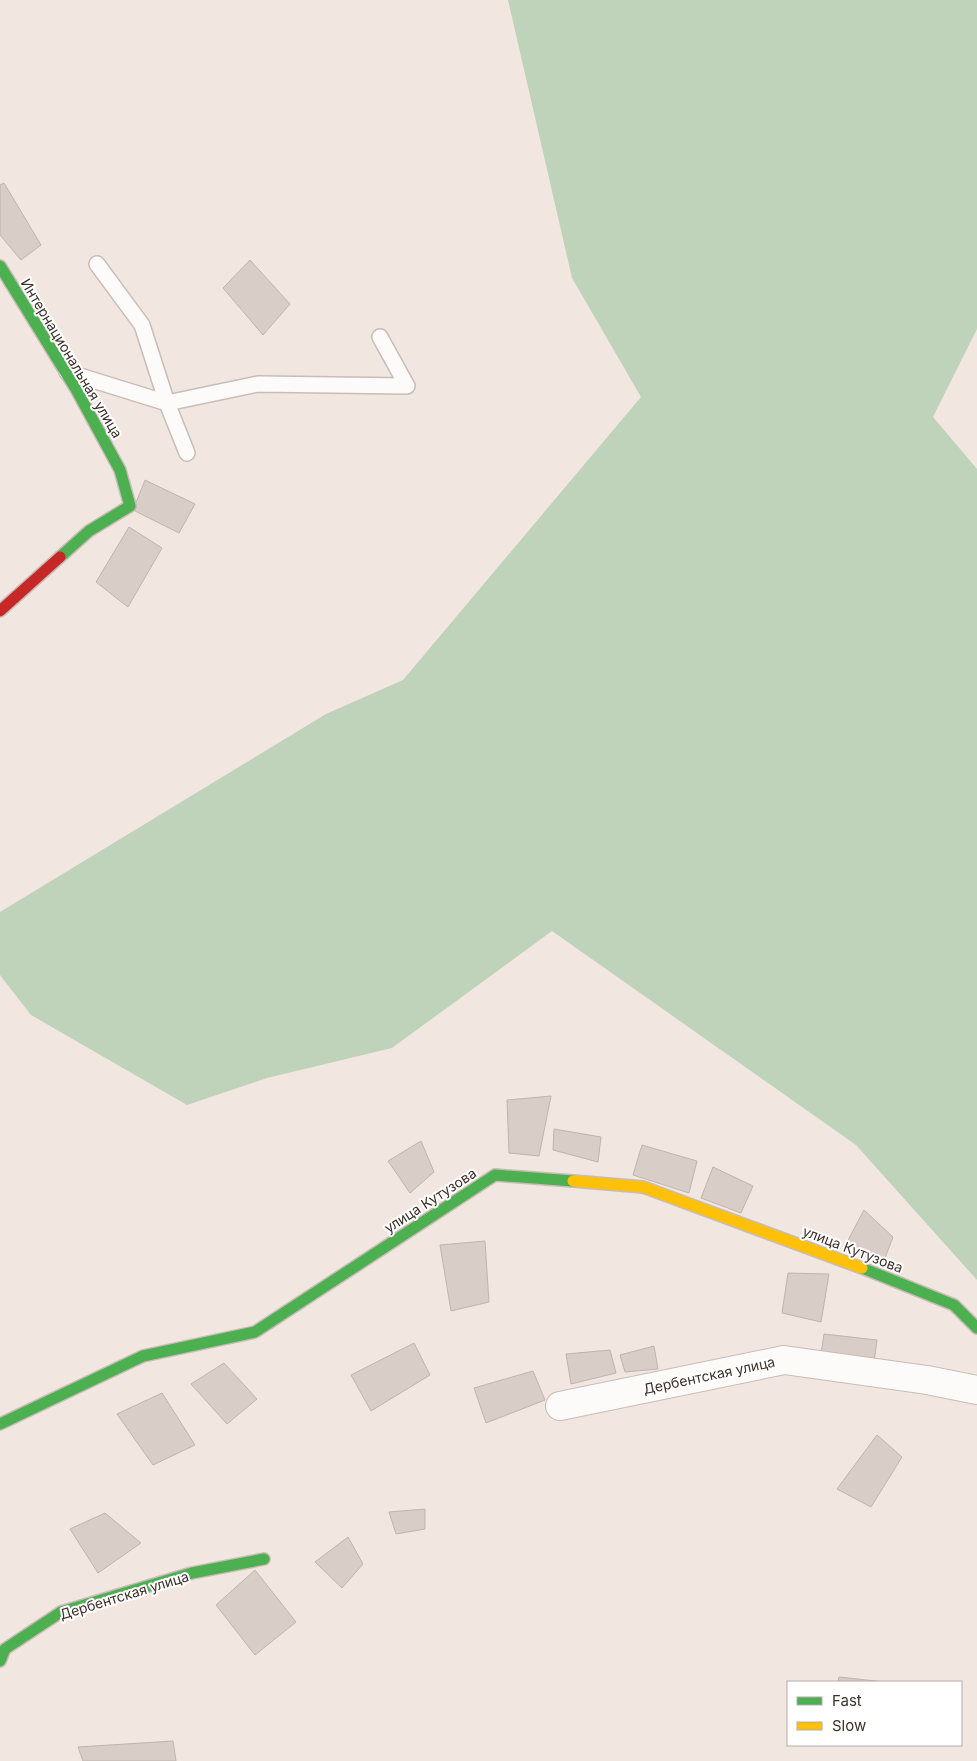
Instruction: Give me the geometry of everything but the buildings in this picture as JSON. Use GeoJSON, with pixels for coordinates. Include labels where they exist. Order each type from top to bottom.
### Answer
{"type":"FeatureCollection","features":[{"type":"Feature","properties":{"kind":"street","name":"Интернациональная улица"},"geometry":{"type":"LineString","coordinates":[[0,266],[66,372],[120,470],[130,506],[89,531],[0,611]]}},
{"type":"Feature","properties":{"kind":"street","name":"улица Кутузова"},"geometry":{"type":"LineString","coordinates":[[0,1424],[142,1356],[255,1332],[495,1175],[643,1187],[954,1304],[977,1328]]}},
{"type":"Feature","properties":{"kind":"street","name":"Дербентская улица"},"geometry":{"type":"LineString","coordinates":[[560,1406],[784,1360],[927,1380],[977,1390]]}},
{"type":"Feature","properties":{"kind":"street","name":"Дербентская улица"},"geometry":{"type":"LineString","coordinates":[[0,1661],[5,1649],[61,1612],[192,1573],[264,1559]]}},
{"type":"Feature","properties":{"kind":"lane"},"geometry":{"type":"LineString","coordinates":[[97,264],[142,325],[166,403],[187,453]]}},
{"type":"Feature","properties":{"kind":"lane"},"geometry":{"type":"LineString","coordinates":[[66,372],[166,403],[258,384],[407,386],[380,337]]}},
{"type":"Feature","properties":{"kind":"green space"},"geometry":{"type":"Polygon","coordinates":[[[508,0],[977,0],[977,329],[933,417],[977,469],[977,1280],[856,1145],[552,931],[392,1048],[267,1078],[187,1105],[31,1015],[0,975],[0,912],[326,714],[403,680],[641,397],[572,278],[508,0]]]}},
{"type":"Feature","properties":{"kind":"traffic: fast"},"geometry":{"type":"LineString","coordinates":[[0,266],[76,389],[120,470],[130,506],[89,531],[60,557]]}},
{"type":"Feature","properties":{"kind":"traffic: fast"},"geometry":{"type":"LineString","coordinates":[[0,1424],[143,1356],[255,1332],[495,1175],[573,1181]]}},
{"type":"Feature","properties":{"kind":"traffic: fast"},"geometry":{"type":"LineString","coordinates":[[862,1268],[954,1305],[977,1328]]}},
{"type":"Feature","properties":{"kind":"traffic: fast"},"geometry":{"type":"LineString","coordinates":[[0,1661],[5,1649],[61,1612],[192,1573],[264,1559]]}},
{"type":"Feature","properties":{"kind":"traffic: slow"},"geometry":{"type":"LineString","coordinates":[[573,1181],[643,1187],[862,1268]]}},
{"type":"Feature","properties":{"kind":"traffic: jam"},"geometry":{"type":"LineString","coordinates":[[0,611],[60,557]]}}]}
